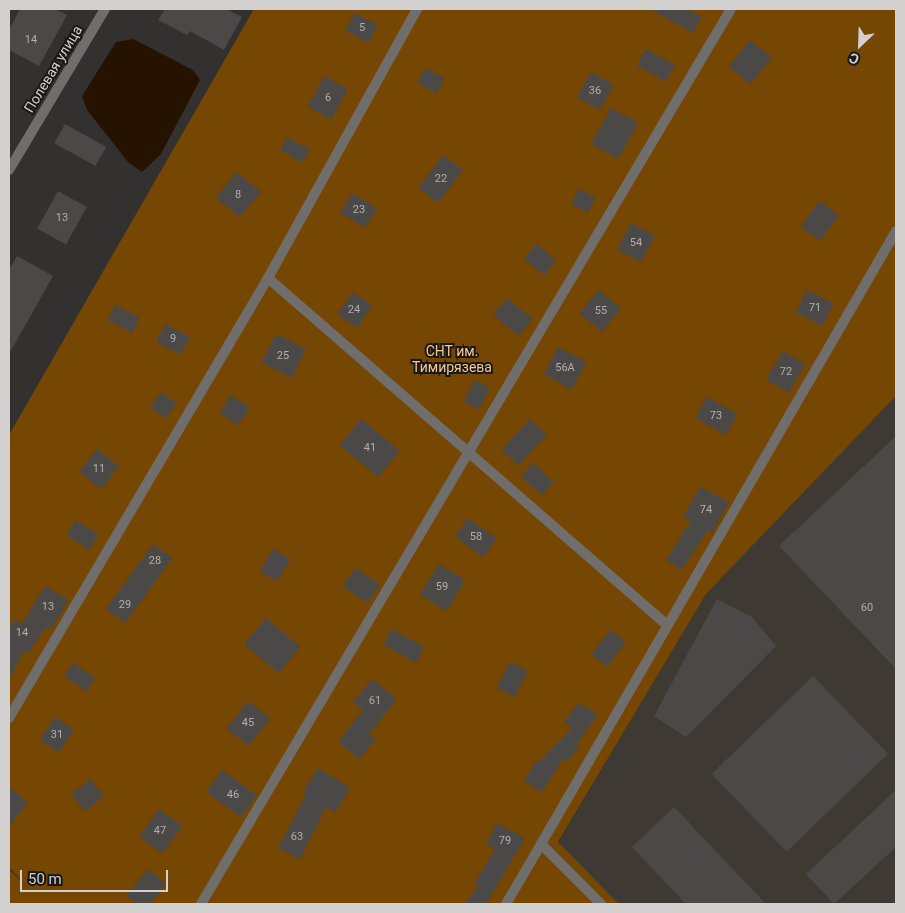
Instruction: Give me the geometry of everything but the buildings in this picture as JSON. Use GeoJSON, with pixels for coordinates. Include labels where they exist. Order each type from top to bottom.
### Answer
{"type":"FeatureCollection","features":[{"type":"Feature","properties":{"kind":"street","name":"Полевая улица"},"geometry":{"type":"LineString","coordinates":[[9,170],[105,9]]}},
{"type":"Feature","properties":{"kind":"street"},"geometry":{"type":"LineString","coordinates":[[9,718],[268,278],[417,9]]}},
{"type":"Feature","properties":{"kind":"street"},"geometry":{"type":"LineString","coordinates":[[201,904],[731,9]]}},
{"type":"Feature","properties":{"kind":"street"},"geometry":{"type":"LineString","coordinates":[[506,904],[896,231]]}},
{"type":"Feature","properties":{"kind":"street"},"geometry":{"type":"LineString","coordinates":[[268,278],[667,626]]}},
{"type":"Feature","properties":{"kind":"street"},"geometry":{"type":"LineString","coordinates":[[541,844],[601,904]]}},
{"type":"Feature","properties":{"kind":"shaded area"},"geometry":{"type":"Polygon","coordinates":[[[133,39],[193,70],[200,80],[161,154],[142,172],[128,162],[87,110],[82,96],[116,42],[133,39]]]}},
{"type":"Feature","properties":{"kind":"shaded area"},"geometry":{"type":"Polygon","coordinates":[[[896,396],[896,904],[619,904],[558,843],[706,594],[896,396]]]}},
{"type":"Feature","properties":{"kind":"green space","name":"СНТ им. Тимирязева"},"geometry":{"type":"Polygon","coordinates":[[[254,9],[896,9],[896,396],[706,594],[558,842],[619,904],[9,904],[9,869],[30,890],[9,867],[9,435],[254,9]]]}}]}
